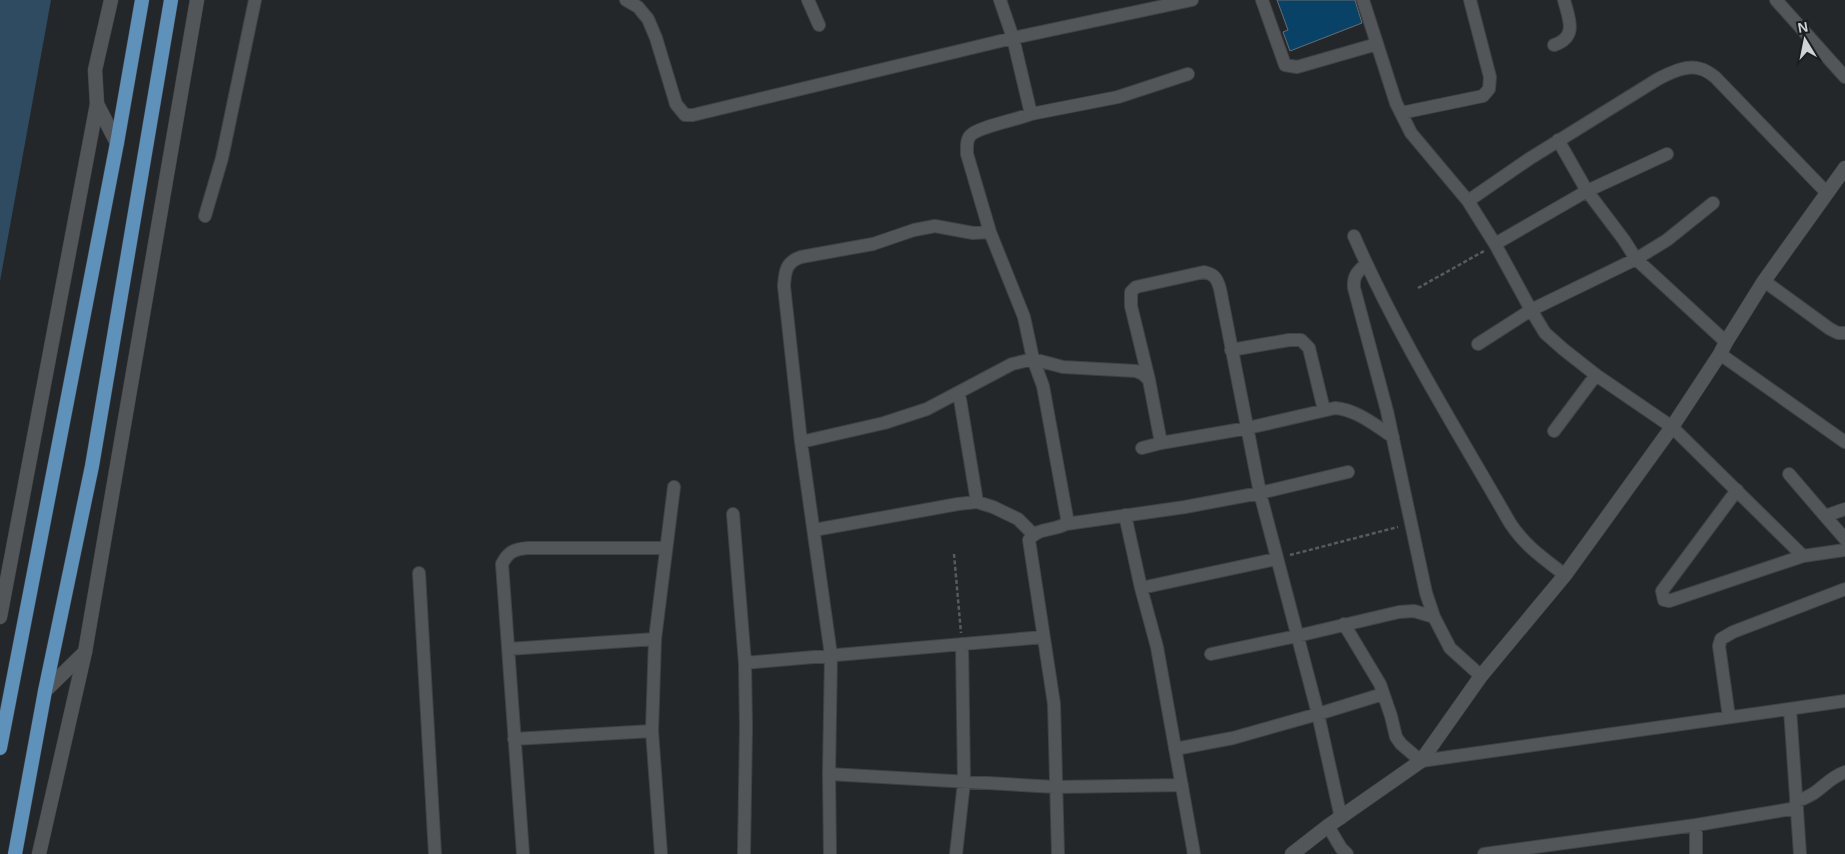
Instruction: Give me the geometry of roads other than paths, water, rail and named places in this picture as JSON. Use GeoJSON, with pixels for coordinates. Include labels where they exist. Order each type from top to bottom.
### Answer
{"type":"FeatureCollection","features":[{"type":"Feature","properties":{"kind":"highway"},"geometry":{"type":"LineString","coordinates":[[0,748],[117,143],[142,0]]}},
{"type":"Feature","properties":{"kind":"highway"},"geometry":{"type":"LineString","coordinates":[[15,854],[45,691],[92,466],[171,0]]}},
{"type":"Feature","properties":{"kind":"street"},"geometry":{"type":"LineString","coordinates":[[0,617],[98,104],[95,70],[111,0]]}},
{"type":"Feature","properties":{"kind":"street"},"geometry":{"type":"LineString","coordinates":[[39,854],[86,652],[197,0]]}},
{"type":"Feature","properties":{"kind":"street"},"geometry":{"type":"LineString","coordinates":[[205,216],[222,158],[254,0]]}},
{"type":"Feature","properties":{"kind":"street"},"geometry":{"type":"LineString","coordinates":[[626,0],[638,7],[648,19],[656,38],[676,104],[685,115],[694,115],[1013,38],[1192,0]]}},
{"type":"Feature","properties":{"kind":"street"},"geometry":{"type":"LineString","coordinates":[[808,0],[819,25]]}},
{"type":"Feature","properties":{"kind":"street"},"geometry":{"type":"LineString","coordinates":[[1000,0],[1013,38],[1031,114]]}},
{"type":"Feature","properties":{"kind":"street"},"geometry":{"type":"LineString","coordinates":[[1262,0],[1285,66],[1297,67],[1377,44]]}},
{"type":"Feature","properties":{"kind":"street"},"geometry":{"type":"LineString","coordinates":[[1364,0],[1396,103],[1411,133],[1468,201],[1495,244],[1545,333],[1596,375],[1672,427],[1803,556]]}},
{"type":"Feature","properties":{"kind":"street"},"geometry":{"type":"LineString","coordinates":[[1401,113],[1483,96],[1489,89],[1490,77],[1470,0]]}},
{"type":"Feature","properties":{"kind":"street"},"geometry":{"type":"LineString","coordinates":[[1554,46],[1564,42],[1569,35],[1569,20],[1564,0]]}},
{"type":"Feature","properties":{"kind":"street"},"geometry":{"type":"LineString","coordinates":[[1776,0],[1845,77]]}},
{"type":"Feature","properties":{"kind":"street"},"geometry":{"type":"LineString","coordinates":[[1468,201],[1558,140],[1665,76],[1685,69],[1700,68],[1716,77],[1827,193]]}},
{"type":"Feature","properties":{"kind":"street"},"geometry":{"type":"LineString","coordinates":[[1066,524],[1066,510],[1044,396],[1033,359],[1024,317],[990,232],[967,154],[967,143],[971,135],[980,130],[1031,114],[1118,97],[1188,74]]}},
{"type":"Feature","properties":{"kind":"street"},"geometry":{"type":"LineString","coordinates":[[98,104],[117,143]]}},
{"type":"Feature","properties":{"kind":"street"},"geometry":{"type":"LineString","coordinates":[[1558,140],[1587,191],[1636,259],[1723,348],[1845,442]]}},
{"type":"Feature","properties":{"kind":"street"},"geometry":{"type":"LineString","coordinates":[[1495,244],[1587,191],[1667,154]]}},
{"type":"Feature","properties":{"kind":"street"},"geometry":{"type":"LineString","coordinates":[[1292,854],[1328,826],[1421,761],[1481,676],[1565,575],[1672,427],[1764,281],[1845,168]]}},
{"type":"Feature","properties":{"kind":"street"},"geometry":{"type":"LineString","coordinates":[[1478,344],[1531,310],[1636,259],[1667,240],[1713,203]]}},
{"type":"Feature","properties":{"kind":"street"},"geometry":{"type":"LineString","coordinates":[[830,854],[831,655],[801,442],[784,274],[792,260],[873,244],[914,230],[935,226],[973,233],[990,232]]}},
{"type":"Feature","properties":{"kind":"street"},"geometry":{"type":"LineString","coordinates":[[1354,236],[1366,264],[1422,369],[1510,523],[1520,538],[1531,549],[1565,575]]}},
{"type":"Feature","properties":{"kind":"street"},"geometry":{"type":"LineString","coordinates":[[1366,264],[1357,272],[1353,279],[1354,288],[1393,437],[1426,593],[1434,618],[1450,648],[1481,676]]}},
{"type":"Feature","properties":{"kind":"street"},"geometry":{"type":"LineString","coordinates":[[1161,443],[1149,380],[1130,299],[1131,292],[1136,287],[1204,272],[1212,274],[1220,288],[1260,493],[1318,714],[1341,818]]}},
{"type":"Feature","properties":{"kind":"street"},"geometry":{"type":"LineString","coordinates":[[1764,281],[1830,329],[1838,333],[1845,332]]}},
{"type":"Feature","properties":{"kind":"street"},"geometry":{"type":"LineString","coordinates":[[1231,350],[1289,340],[1302,340],[1309,348],[1324,410]]}},
{"type":"Feature","properties":{"kind":"street"},"geometry":{"type":"LineString","coordinates":[[801,442],[884,423],[927,409],[1012,364],[1033,359],[1062,367],[1136,371],[1143,374],[1149,380]]}},
{"type":"Feature","properties":{"kind":"street"},"geometry":{"type":"LineString","coordinates":[[1554,430],[1596,375]]}},
{"type":"Feature","properties":{"kind":"street"},"geometry":{"type":"LineString","coordinates":[[959,393],[977,502]]}},
{"type":"Feature","properties":{"kind":"street"},"geometry":{"type":"LineString","coordinates":[[1142,448],[1248,428],[1335,408],[1347,409],[1393,437]]}},
{"type":"Feature","properties":{"kind":"street"},"geometry":{"type":"LineString","coordinates":[[1058,854],[1054,704],[1029,546],[1029,540],[1033,534],[1060,528],[1066,524],[1185,507],[1260,493],[1348,472]]}},
{"type":"Feature","properties":{"kind":"street"},"geometry":{"type":"LineString","coordinates":[[1789,474],[1845,539]]}},
{"type":"Feature","properties":{"kind":"street"},"geometry":{"type":"LineString","coordinates":[[661,854],[652,731],[655,639],[674,488]]}},
{"type":"Feature","properties":{"kind":"street"},"geometry":{"type":"LineString","coordinates":[[1737,490],[1662,591],[1664,600],[1669,601],[1803,556],[1845,550]]}},
{"type":"Feature","properties":{"kind":"street"},"geometry":{"type":"LineString","coordinates":[[814,530],[977,502],[1018,519],[1033,534]]}},
{"type":"Feature","properties":{"kind":"street"},"geometry":{"type":"LineString","coordinates":[[1825,516],[1845,509]]}},
{"type":"Feature","properties":{"kind":"street"},"geometry":{"type":"LineString","coordinates":[[733,514],[745,663],[744,854]]}},
{"type":"Feature","properties":{"kind":"street"},"geometry":{"type":"LineString","coordinates":[[1125,515],[1141,588],[1157,647],[1194,854]]}},
{"type":"Feature","properties":{"kind":"street"},"geometry":{"type":"LineString","coordinates":[[523,854],[502,564],[506,555],[515,549],[528,548],[666,548]]}},
{"type":"Feature","properties":{"kind":"street"},"geometry":{"type":"LineString","coordinates":[[1141,588],[1276,559]]}},
{"type":"Feature","properties":{"kind":"street"},"geometry":{"type":"LineString","coordinates":[[419,573],[435,854]]}},
{"type":"Feature","properties":{"kind":"street"},"geometry":{"type":"LineString","coordinates":[[1729,717],[1719,646],[1721,639],[1732,632],[1845,589]]}},
{"type":"Feature","properties":{"kind":"street"},"geometry":{"type":"LineString","coordinates":[[1211,654],[1399,612],[1414,612],[1434,618]]}},
{"type":"Feature","properties":{"kind":"street"},"geometry":{"type":"LineString","coordinates":[[1344,624],[1380,684],[1392,716],[1396,737],[1401,744],[1421,761],[1845,701]]}},
{"type":"Feature","properties":{"kind":"street"},"geometry":{"type":"LineString","coordinates":[[745,663],[1043,637]]}},
{"type":"Feature","properties":{"kind":"street"},"geometry":{"type":"LineString","coordinates":[[508,649],[655,639]]}},
{"type":"Feature","properties":{"kind":"street"},"geometry":{"type":"LineString","coordinates":[[956,854],[964,782],[962,644]]}},
{"type":"Feature","properties":{"kind":"street"},"geometry":{"type":"LineString","coordinates":[[45,691],[86,652]]}},
{"type":"Feature","properties":{"kind":"street"},"geometry":{"type":"LineString","coordinates":[[1175,749],[1233,738],[1384,694]]}},
{"type":"Feature","properties":{"kind":"street"},"geometry":{"type":"LineString","coordinates":[[1790,709],[1800,854]]}},
{"type":"Feature","properties":{"kind":"street"},"geometry":{"type":"LineString","coordinates":[[514,739],[652,731]]}},
{"type":"Feature","properties":{"kind":"street"},"geometry":{"type":"LineString","coordinates":[[1484,854],[1532,851],[1696,825],[1797,804],[1816,793],[1836,776],[1845,772]]}},
{"type":"Feature","properties":{"kind":"street"},"geometry":{"type":"LineString","coordinates":[[829,774],[1056,787],[1182,785]]}},
{"type":"Feature","properties":{"kind":"street"},"geometry":{"type":"LineString","coordinates":[[1696,825],[1696,854]]}},
{"type":"Feature","properties":{"kind":"street"},"geometry":{"type":"LineString","coordinates":[[1328,826],[1341,848],[1347,854]]}}]}
